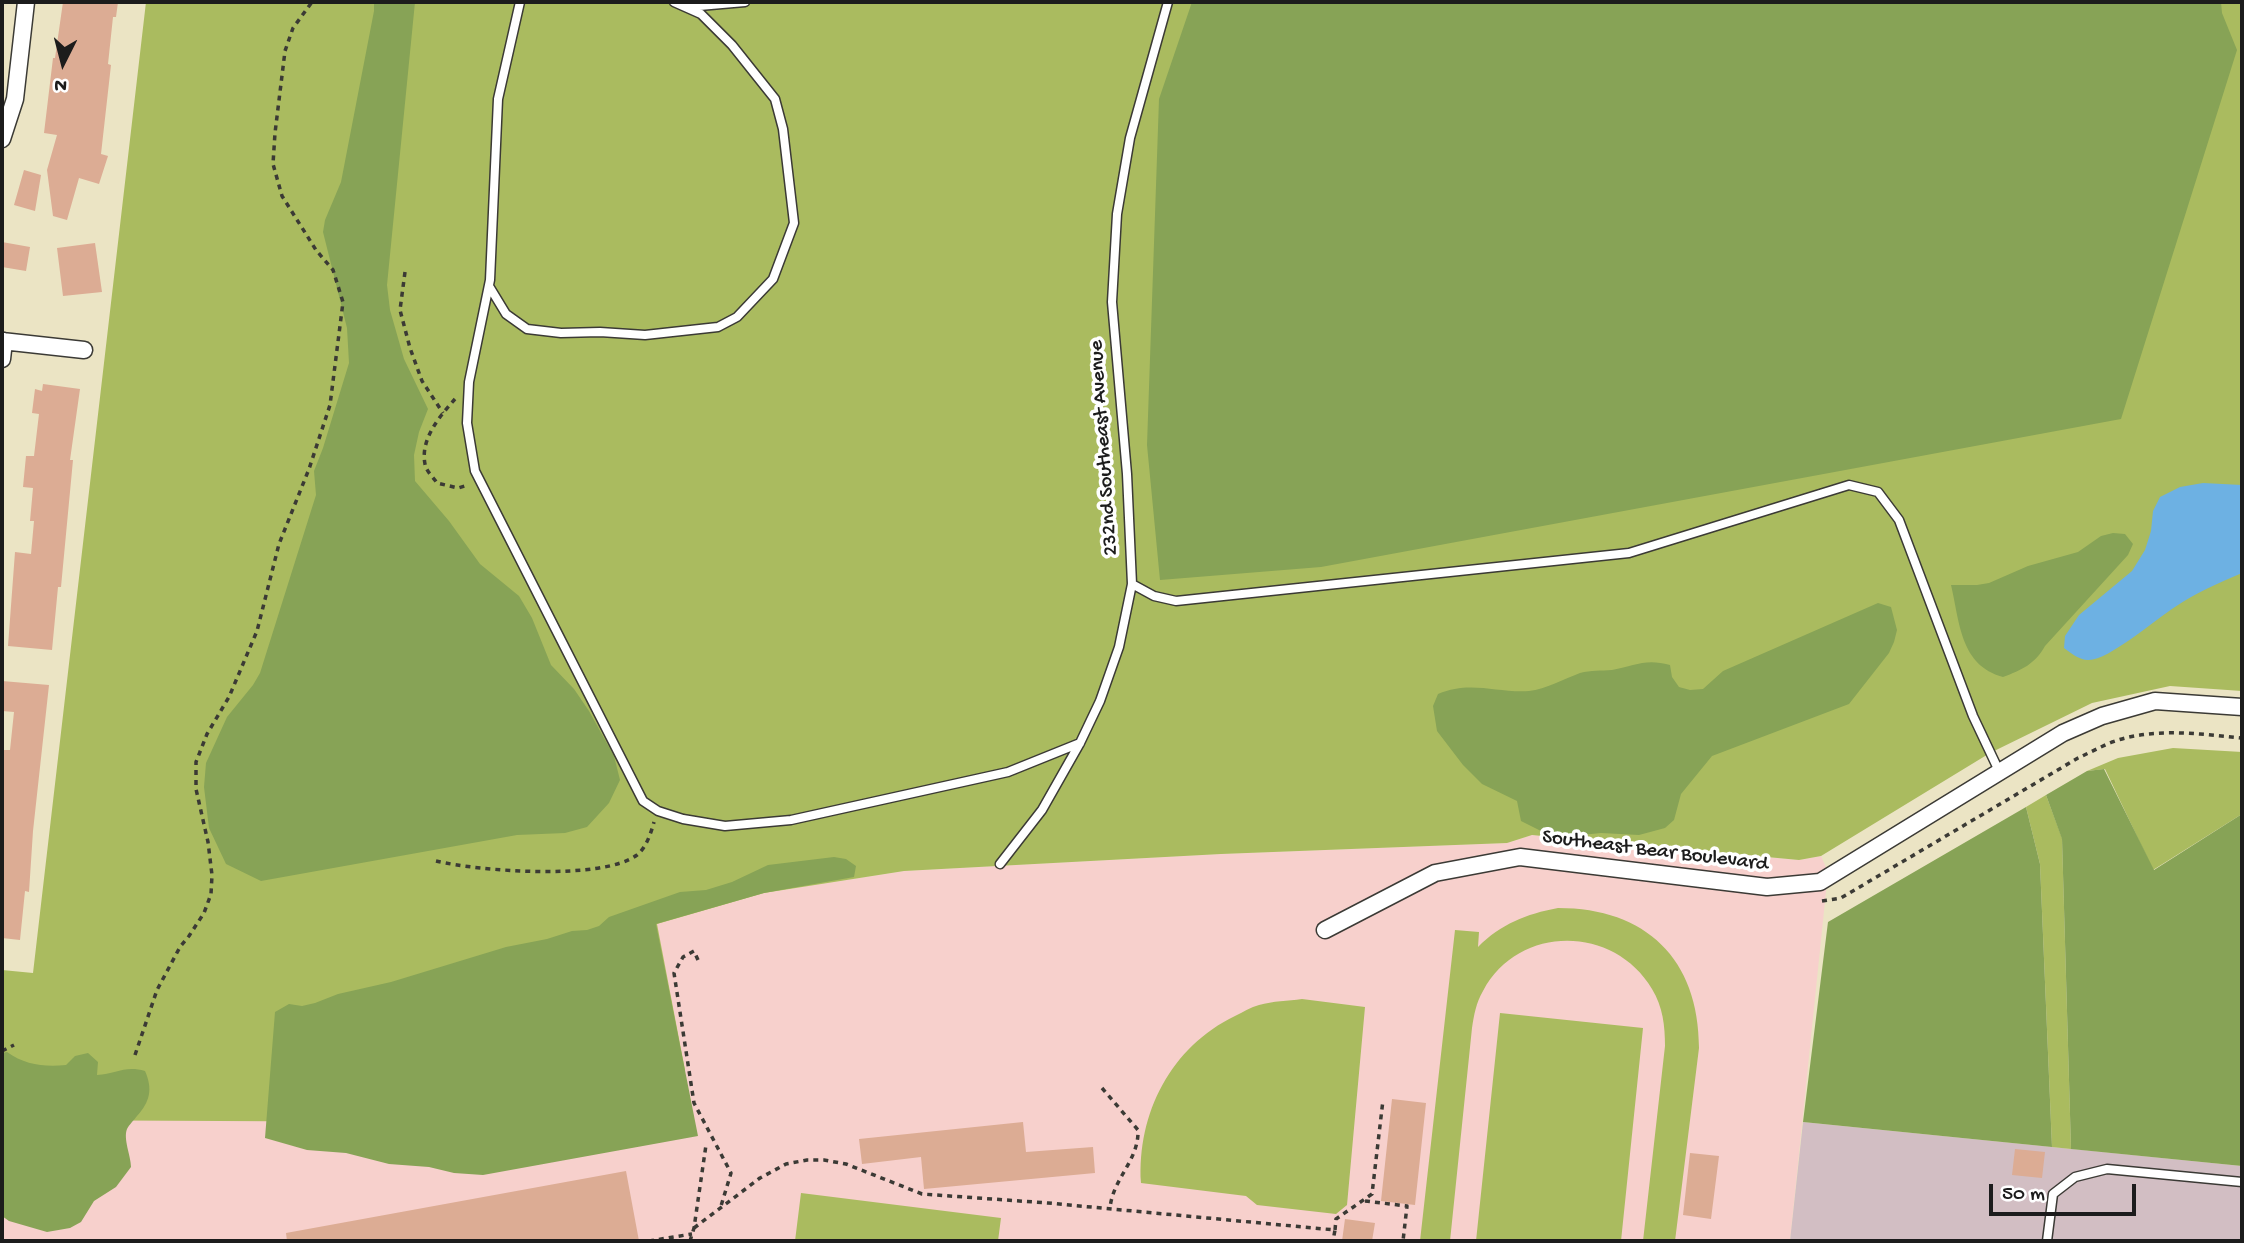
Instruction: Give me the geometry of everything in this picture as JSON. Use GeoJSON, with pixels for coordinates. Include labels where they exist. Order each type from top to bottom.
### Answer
{"type":"FeatureCollection","features":[{"type":"Feature","properties":{"kind":"street"},"geometry":{"type":"LineString","coordinates":[[2,139],[15,99],[10,75],[26,2]]}},
{"type":"Feature","properties":{"kind":"street"},"geometry":{"type":"LineString","coordinates":[[2,359],[3,341],[84,350]]}},
{"type":"Feature","properties":{"kind":"street","name":"Southeast Bear Boulevard"},"geometry":{"type":"LineString","coordinates":[[1325,930],[1435,873],[1520,857],[1767,887],[1821,882],[2063,733],[2102,716],[2155,701],[2242,707]]}},
{"type":"Feature","properties":{"kind":"lane"},"geometry":{"type":"LineString","coordinates":[[520,2],[498,99],[489,286],[469,382],[467,423],[475,471],[643,801],[657,811],[682,819],[725,826],[791,820],[1008,772],[1080,743]]}},
{"type":"Feature","properties":{"kind":"lane"},"geometry":{"type":"LineString","coordinates":[[674,2],[686,5],[745,2]]}},
{"type":"Feature","properties":{"kind":"lane","name":"232nd Southeast Avenue"},"geometry":{"type":"LineString","coordinates":[[1000,864],[1042,810],[1100,701],[1119,647],[1132,584],[1127,474],[1112,302],[1117,214],[1130,138],[1168,2]]}},
{"type":"Feature","properties":{"kind":"lane"},"geometry":{"type":"LineString","coordinates":[[489,286],[506,314],[527,329],[561,333],[645,335],[719,327],[737,317],[773,279],[794,223],[785,141],[775,99],[732,45],[701,15],[686,5]]}},
{"type":"Feature","properties":{"kind":"lane"},"geometry":{"type":"LineString","coordinates":[[1132,584],[1154,596],[1176,601],[1629,553],[1849,485],[1878,492],[1899,520],[1973,716],[1999,771]]}},
{"type":"Feature","properties":{"kind":"lane"},"geometry":{"type":"LineString","coordinates":[[2047,1241],[2053,1194],[2075,1177],[2106,1169],[2242,1182]]}},
{"type":"Feature","properties":{"kind":"path"},"geometry":{"type":"LineString","coordinates":[[135,1055],[157,990],[180,947],[204,913],[211,894],[212,875],[208,842],[196,789],[196,762],[207,734],[229,697],[257,631],[279,544],[309,469],[330,405],[343,302],[332,270],[282,196],[273,164],[285,51],[293,28],[312,2]]}},
{"type":"Feature","properties":{"kind":"path"},"geometry":{"type":"LineString","coordinates":[[405,272],[400,310],[410,348],[422,381],[443,413]]}},
{"type":"Feature","properties":{"kind":"path"},"geometry":{"type":"LineString","coordinates":[[469,382],[432,429],[424,451],[425,467],[437,483],[458,488],[480,481]]}},
{"type":"Feature","properties":{"kind":"path"},"geometry":{"type":"LineString","coordinates":[[1816,899],[1821,901],[1840,898],[2078,758],[2113,742],[2164,733],[2188,732],[2242,738]]}},
{"type":"Feature","properties":{"kind":"path"},"geometry":{"type":"LineString","coordinates":[[436,862],[465,868],[566,872],[613,866],[638,854],[650,835],[657,811]]}},
{"type":"Feature","properties":{"kind":"path"},"geometry":{"type":"LineString","coordinates":[[698,960],[694,951],[683,957],[674,973],[694,1103],[731,1173],[720,1208]]}},
{"type":"Feature","properties":{"kind":"path"},"geometry":{"type":"LineString","coordinates":[[2,1051],[13,1045]]}},
{"type":"Feature","properties":{"kind":"path"},"geometry":{"type":"LineString","coordinates":[[1102,1088],[1138,1130],[1139,1138],[1129,1163],[1112,1190],[1110,1209]]}},
{"type":"Feature","properties":{"kind":"path"},"geometry":{"type":"LineString","coordinates":[[1333,1241],[1336,1219],[1372,1194],[1383,1100]]}},
{"type":"Feature","properties":{"kind":"path"},"geometry":{"type":"LineString","coordinates":[[690,1241],[706,1145]]}},
{"type":"Feature","properties":{"kind":"path"},"geometry":{"type":"LineString","coordinates":[[694,1228],[760,1178],[786,1164],[824,1160],[846,1164],[922,1194],[1335,1230]]}},
{"type":"Feature","properties":{"kind":"path"},"geometry":{"type":"LineString","coordinates":[[1363,1200],[1407,1206],[1403,1241]]}},
{"type":"Feature","properties":{"kind":"path"},"geometry":{"type":"LineString","coordinates":[[649,1241],[692,1234]]}},
{"type":"Feature","properties":{"kind":"shaded area"},"geometry":{"type":"Polygon","coordinates":[[[1532,835],[1799,860],[1821,856],[1828,872],[1790,1241],[2,1241],[2,1123],[685,1070],[656,924],[764,893],[904,871],[1221,854],[1507,843],[1532,835]]]}},
{"type":"Feature","properties":{"kind":"shaded area"},"geometry":{"type":"Polygon","coordinates":[[[1803,1122],[2242,1166],[2242,1241],[1790,1241],[1803,1122]]]}},
{"type":"Feature","properties":{"kind":"green space"},"geometry":{"type":"Polygon","coordinates":[[[146,2],[2242,2],[2242,691],[2170,686],[2092,703],[1990,753],[1821,856],[1799,860],[1532,835],[1507,843],[1221,854],[904,871],[764,893],[657,924],[685,1070],[423,1122],[18,1120],[2,1123],[2,970],[33,973],[146,2]]]}},
{"type":"Feature","properties":{"kind":"green space"},"geometry":{"type":"Polygon","coordinates":[[[374,2],[415,2],[387,285],[390,310],[404,359],[428,409],[414,455],[415,481],[449,521],[480,564],[519,596],[532,618],[551,665],[574,689],[614,756],[620,780],[609,803],[587,827],[565,833],[517,835],[261,881],[226,864],[209,828],[204,787],[206,763],[227,717],[260,673],[316,495],[314,471],[349,363],[347,328],[323,232],[325,220],[341,182],[374,2]]]}},
{"type":"Feature","properties":{"kind":"green space"},"geometry":{"type":"Polygon","coordinates":[[[1192,2],[2221,2],[2222,13],[2237,50],[2121,419],[1321,567],[1160,580],[1147,445],[1159,99],[1192,2]]]}},
{"type":"Feature","properties":{"kind":"green space"},"geometry":{"type":"Polygon","coordinates":[[[2125,534],[2133,544],[2128,555],[2032,662],[2003,677],[1978,663],[1964,641],[1951,585],[1989,583],[2028,566],[2078,552],[2101,536],[2125,534]]]}},
{"type":"Feature","properties":{"kind":"green space"},"geometry":{"type":"Polygon","coordinates":[[[1878,603],[1891,607],[1897,630],[1894,642],[1889,653],[1849,704],[1712,756],[1681,794],[1674,820],[1665,828],[1639,835],[1549,835],[1521,821],[1517,801],[1482,784],[1463,765],[1437,731],[1433,706],[1438,694],[1450,690],[1472,687],[1529,691],[1584,672],[1654,662],[1670,665],[1672,677],[1679,687],[1703,689],[1723,671],[1878,603]]]}},
{"type":"Feature","properties":{"kind":"green space"},"geometry":{"type":"Polygon","coordinates":[[[2173,748],[2242,752],[2242,814],[2153,870],[2105,769],[2087,771],[2118,758],[2173,748]]]}},
{"type":"Feature","properties":{"kind":"green space"},"geometry":{"type":"Polygon","coordinates":[[[2104,769],[2154,870],[2242,814],[2242,1166],[2071,1149],[2062,839],[2046,795],[2087,771],[2104,769]]]}},
{"type":"Feature","properties":{"kind":"green space"},"geometry":{"type":"Polygon","coordinates":[[[2046,795],[2062,838],[2071,1149],[2052,1147],[2040,864],[2026,807],[2046,795]]]}},
{"type":"Feature","properties":{"kind":"green space"},"geometry":{"type":"Polygon","coordinates":[[[2026,807],[2040,864],[2052,1147],[1803,1122],[1828,922],[2026,807]]]}},
{"type":"Feature","properties":{"kind":"green space"},"geometry":{"type":"Polygon","coordinates":[[[834,857],[846,859],[856,866],[854,877],[764,893],[656,924],[698,1136],[483,1175],[389,1164],[346,1153],[307,1150],[265,1138],[275,1012],[289,1004],[302,1006],[315,1003],[338,994],[391,982],[506,947],[572,931],[587,930],[599,926],[609,917],[680,892],[706,890],[732,882],[768,865],[834,857]]]}},
{"type":"Feature","properties":{"kind":"green space"},"geometry":{"type":"Polygon","coordinates":[[[1558,908],[1589,910],[1617,917],[1641,929],[1662,945],[1678,965],[1689,989],[1697,1016],[1699,1048],[1675,1241],[1643,1241],[1665,1046],[1659,1003],[1652,989],[1635,968],[1615,953],[1591,944],[1567,941],[1542,944],[1519,953],[1499,969],[1483,991],[1472,1028],[1450,1241],[1420,1241],[1455,930],[1479,932],[1478,947],[1515,921],[1558,908]]]}},
{"type":"Feature","properties":{"kind":"green space"},"geometry":{"type":"Polygon","coordinates":[[[1302,999],[1365,1007],[1347,1205],[1336,1214],[1257,1205],[1246,1196],[1141,1183],[1141,1157],[1152,1108],[1162,1085],[1176,1064],[1212,1029],[1244,1011],[1264,1004],[1302,999]]]}},
{"type":"Feature","properties":{"kind":"green space"},"geometry":{"type":"Polygon","coordinates":[[[1500,1013],[1643,1028],[1621,1241],[1476,1241],[1500,1013]]]}},
{"type":"Feature","properties":{"kind":"green space"},"geometry":{"type":"Polygon","coordinates":[[[7,1052],[28,1062],[50,1066],[66,1065],[75,1056],[88,1053],[98,1062],[97,1075],[126,1069],[145,1071],[149,1089],[147,1100],[126,1133],[131,1167],[116,1187],[94,1201],[81,1222],[70,1228],[47,1232],[9,1221],[2,1216],[2,1053],[7,1052]]]}},
{"type":"Feature","properties":{"kind":"green space"},"geometry":{"type":"Polygon","coordinates":[[[801,1193],[1001,1218],[998,1241],[795,1241],[801,1193]]]}},
{"type":"Feature","properties":{"kind":"water"},"geometry":{"type":"Polygon","coordinates":[[[2203,483],[2242,485],[2242,573],[2191,597],[2097,659],[2081,659],[2064,648],[2065,636],[2079,615],[2132,571],[2145,550],[2153,511],[2160,497],[2180,487],[2203,483]]]}},
{"type":"Feature","properties":{"kind":"building"},"geometry":{"type":"Polygon","coordinates":[[[63,2],[118,2],[116,17],[113,17],[108,64],[111,65],[101,154],[108,156],[99,184],[79,178],[67,220],[53,216],[47,170],[57,135],[44,133],[63,2]]]}},
{"type":"Feature","properties":{"kind":"building"},"geometry":{"type":"Polygon","coordinates":[[[24,170],[41,175],[35,211],[14,205],[24,170]]]}},
{"type":"Feature","properties":{"kind":"building"},"geometry":{"type":"Polygon","coordinates":[[[2,242],[30,247],[26,271],[2,267],[2,242]]]}},
{"type":"Feature","properties":{"kind":"building"},"geometry":{"type":"Polygon","coordinates":[[[95,243],[102,292],[63,296],[57,248],[95,243]]]}},
{"type":"Feature","properties":{"kind":"building"},"geometry":{"type":"Polygon","coordinates":[[[43,384],[80,389],[70,460],[73,460],[61,587],[58,587],[52,650],[8,646],[15,552],[31,554],[33,488],[23,487],[26,456],[34,456],[39,414],[32,413],[35,389],[42,391],[43,384]]]}},
{"type":"Feature","properties":{"kind":"building"},"geometry":{"type":"Polygon","coordinates":[[[2,681],[49,685],[29,892],[25,891],[20,940],[2,938],[2,775],[4,750],[10,750],[14,712],[2,711],[2,681]]]}},
{"type":"Feature","properties":{"kind":"building"},"geometry":{"type":"Polygon","coordinates":[[[1392,1099],[1426,1103],[1415,1205],[1381,1201],[1392,1099]]]}},
{"type":"Feature","properties":{"kind":"building"},"geometry":{"type":"Polygon","coordinates":[[[1023,1122],[1026,1152],[1093,1147],[1095,1173],[924,1189],[921,1157],[862,1164],[859,1139],[1023,1122]]]}},
{"type":"Feature","properties":{"kind":"building"},"geometry":{"type":"Polygon","coordinates":[[[2015,1149],[2045,1152],[2042,1178],[2012,1175],[2015,1149]]]}},
{"type":"Feature","properties":{"kind":"building"},"geometry":{"type":"Polygon","coordinates":[[[1690,1153],[1719,1156],[1711,1219],[1683,1215],[1690,1153]]]}},
{"type":"Feature","properties":{"kind":"building"},"geometry":{"type":"Polygon","coordinates":[[[626,1171],[639,1241],[287,1241],[286,1233],[626,1171]]]}},
{"type":"Feature","properties":{"kind":"building"},"geometry":{"type":"Polygon","coordinates":[[[1345,1219],[1375,1223],[1372,1241],[1342,1241],[1345,1219]]]}}]}
